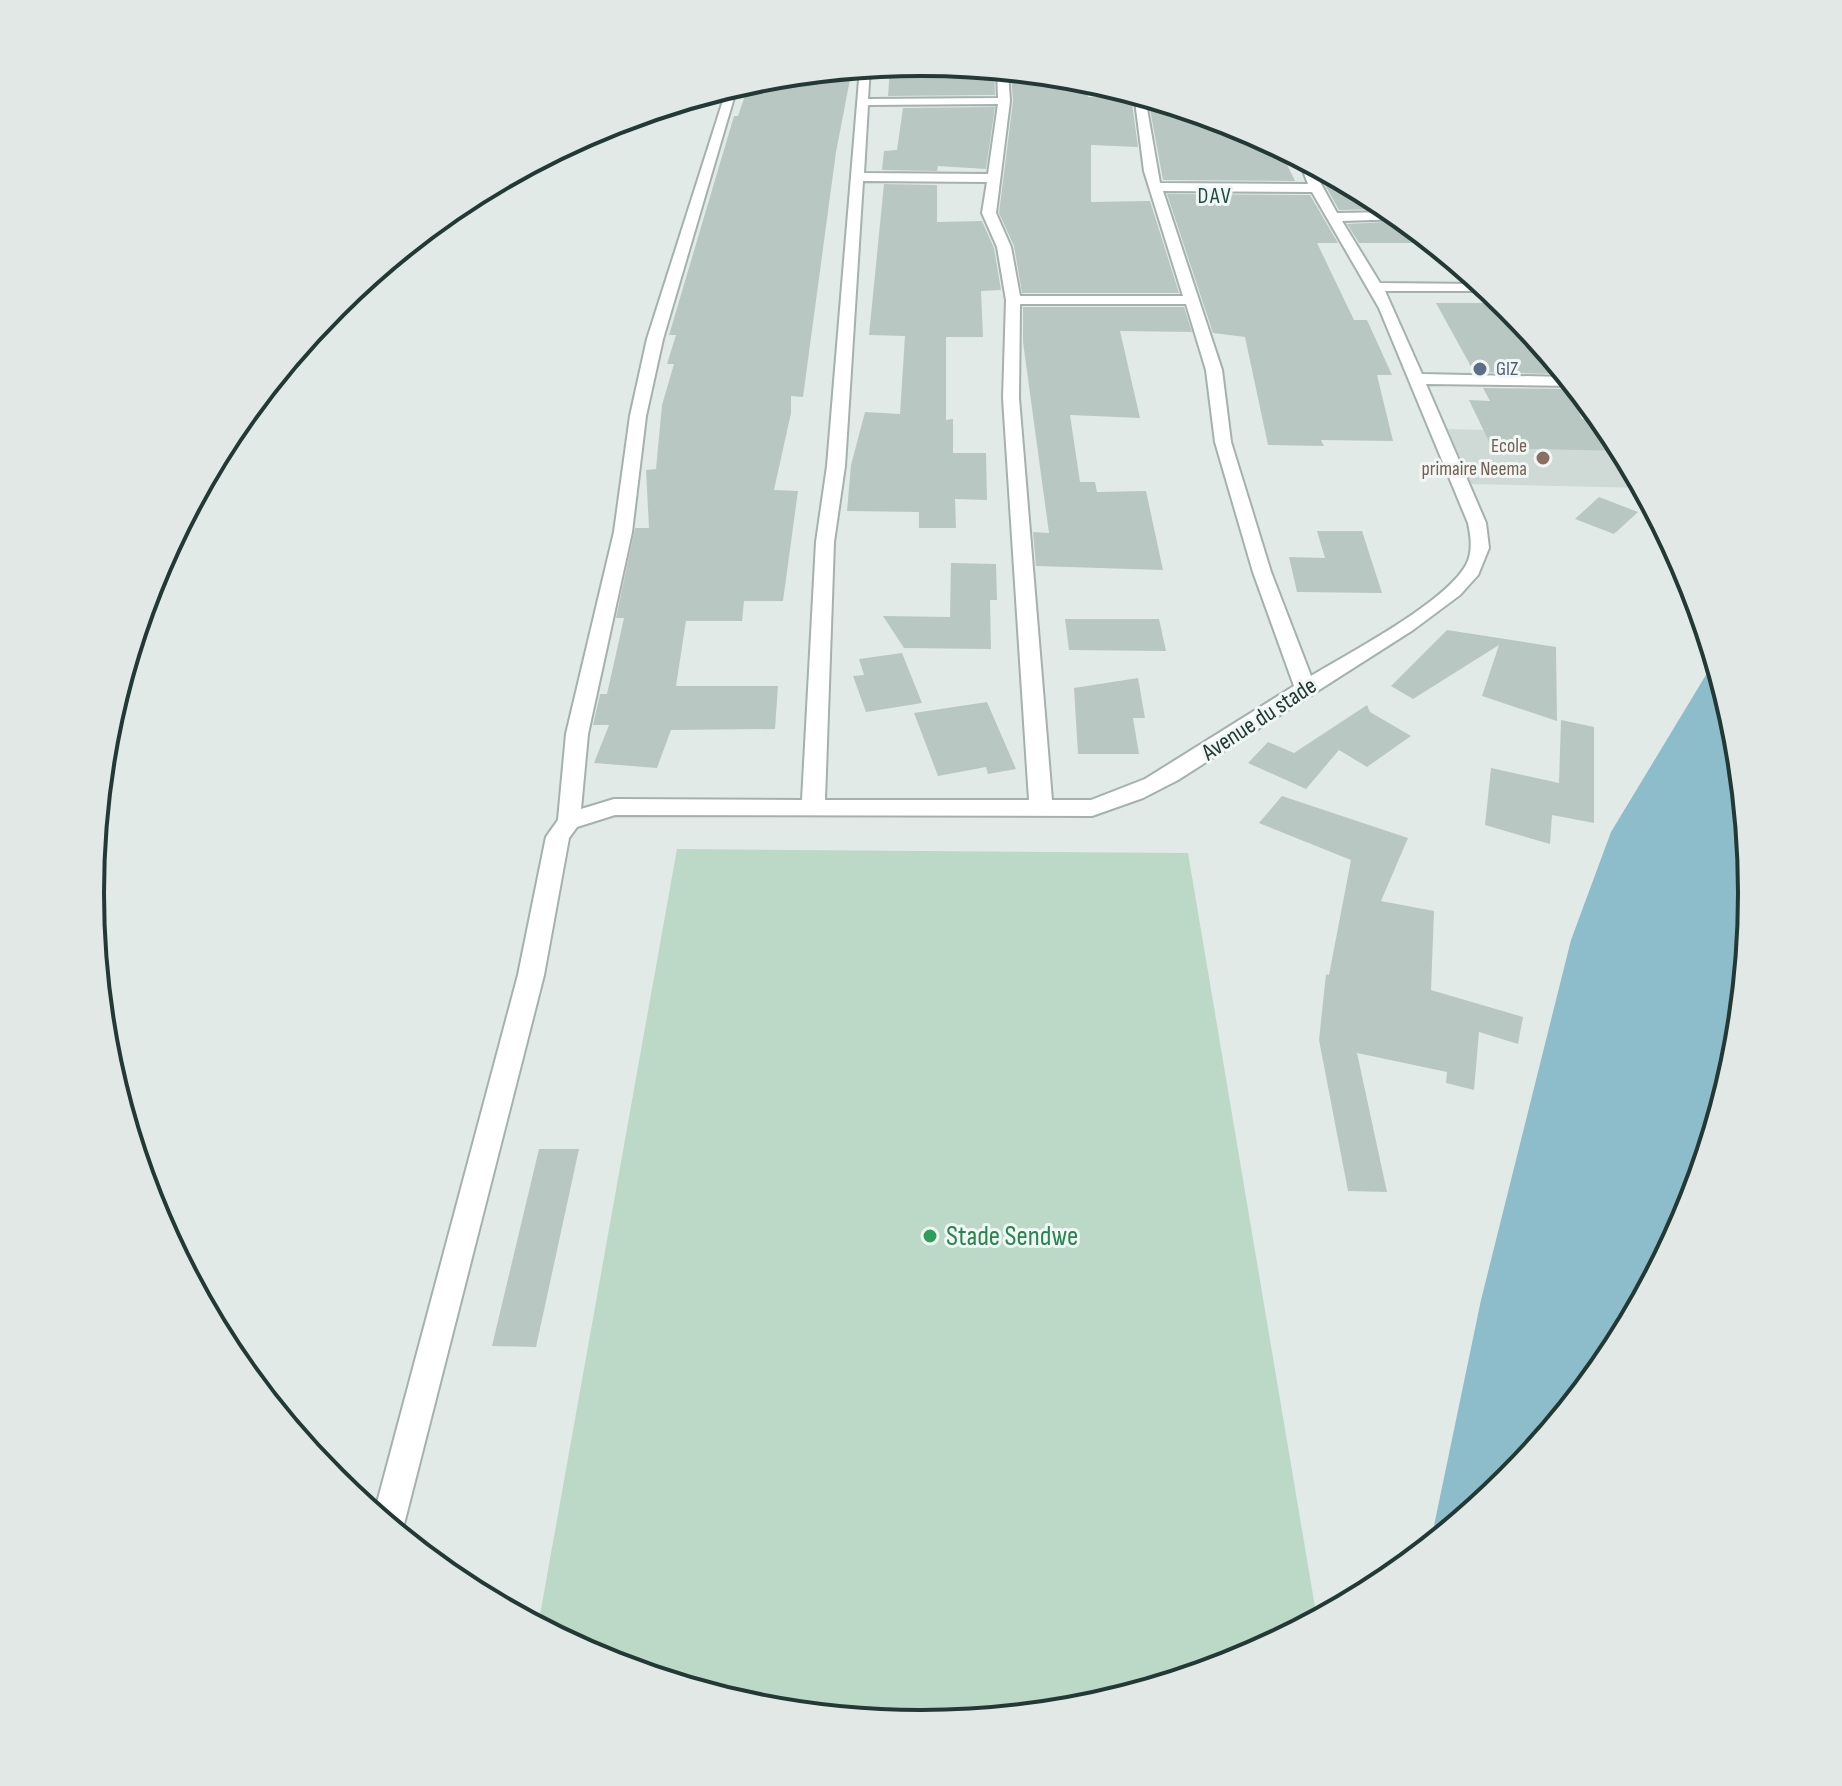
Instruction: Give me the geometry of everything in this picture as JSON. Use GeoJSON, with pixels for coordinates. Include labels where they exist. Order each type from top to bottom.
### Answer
{"type":"FeatureCollection","features":[{"type":"Feature","properties":{"kind":"street"},"geometry":{"type":"LineString","coordinates":[[813,808],[825,542],[836,466],[855,177],[865,78]]}},
{"type":"Feature","properties":{"kind":"street"},"geometry":{"type":"LineString","coordinates":[[1003,81],[1004,101],[989,213],[1004,247],[1013,300],[1012,413],[1041,808]]}},
{"type":"Feature","properties":{"kind":"street"},"geometry":{"type":"LineString","coordinates":[[391,1514],[531,975],[558,837],[569,821],[577,734],[623,532],[638,416],[655,339],[729,100]]}},
{"type":"Feature","properties":{"kind":"street"},"geometry":{"type":"LineString","coordinates":[[865,102],[1004,101]]}},
{"type":"Feature","properties":{"kind":"street"},"geometry":{"type":"LineString","coordinates":[[1141,106],[1150,171],[1214,370],[1223,442],[1262,572],[1305,688]]}},
{"type":"Feature","properties":{"kind":"street","name":"Avenue du stade"},"geometry":{"type":"LineString","coordinates":[[569,821],[614,807],[1092,808],[1126,798],[1169,779],[1242,727],[1447,596],[1477,563],[1480,540],[1475,511],[1451,466],[1419,379],[1375,287],[1310,174]]}},
{"type":"Feature","properties":{"kind":"street"},"geometry":{"type":"LineString","coordinates":[[855,177],[995,178]]}},
{"type":"Feature","properties":{"kind":"street"},"geometry":{"type":"LineString","coordinates":[[1157,187],[1324,182]]}},
{"type":"Feature","properties":{"kind":"street"},"geometry":{"type":"LineString","coordinates":[[1336,217],[1378,216]]}},
{"type":"Feature","properties":{"kind":"street"},"geometry":{"type":"LineString","coordinates":[[1375,287],[1470,288]]}},
{"type":"Feature","properties":{"kind":"street"},"geometry":{"type":"LineString","coordinates":[[1013,300],[1190,300]]}},
{"type":"Feature","properties":{"kind":"street"},"geometry":{"type":"LineString","coordinates":[[1419,379],[1557,382]]}},
{"type":"Feature","properties":{"kind":"shaded area","name":"Ecole primaire Neema"},"geometry":{"type":"Polygon","coordinates":[[[1448,429],[1595,433],[1630,488],[1471,484],[1448,429]]]}},
{"type":"Feature","properties":{"kind":"green space","name":"Stade Sendwe"},"geometry":{"type":"Polygon","coordinates":[[[677,849],[1188,853],[1315,1608],[1234,1648],[1132,1682],[1028,1703],[921,1710],[814,1703],[710,1682],[608,1648],[540,1616],[677,849]]]}},
{"type":"Feature","properties":{"kind":"water"},"geometry":{"type":"Polygon","coordinates":[[[1707,673],[1731,786],[1738,893],[1731,1000],[1710,1104],[1695,1156],[1654,1254],[1629,1302],[1600,1347],[1535,1432],[1499,1471],[1433,1529],[1481,1300],[1571,940],[1611,832],[1707,673]]]}},
{"type":"Feature","properties":{"kind":"building"},"geometry":{"type":"Polygon","coordinates":[[[889,77],[994,80],[995,95],[888,96],[889,77]]]}},
{"type":"Feature","properties":{"kind":"building"},"geometry":{"type":"Polygon","coordinates":[[[850,80],[836,152],[803,397],[791,396],[791,413],[774,490],[798,491],[783,601],[744,601],[742,621],[686,621],[676,686],[778,686],[775,729],[671,730],[657,768],[594,763],[609,725],[593,725],[600,694],[607,694],[624,618],[616,618],[635,528],[649,528],[646,470],[656,469],[662,405],[674,364],[667,364],[676,335],[669,335],[734,116],[738,116],[745,96],[850,80]]]}},
{"type":"Feature","properties":{"kind":"building"},"geometry":{"type":"Polygon","coordinates":[[[1012,81],[1132,104],[1138,147],[1091,145],[1091,202],[1150,201],[1179,293],[1022,293],[1014,246],[999,213],[1013,101],[1012,81]]]}},
{"type":"Feature","properties":{"kind":"building"},"geometry":{"type":"Polygon","coordinates":[[[995,107],[986,169],[938,166],[937,171],[882,170],[884,151],[897,150],[903,108],[995,107]]]}},
{"type":"Feature","properties":{"kind":"building"},"geometry":{"type":"Polygon","coordinates":[[[1150,109],[1234,138],[1282,160],[1295,181],[1163,180],[1150,109]]]}},
{"type":"Feature","properties":{"kind":"building"},"geometry":{"type":"Polygon","coordinates":[[[884,184],[937,185],[937,222],[982,221],[994,248],[1001,290],[981,291],[983,337],[946,337],[946,420],[953,419],[953,453],[986,453],[987,500],[955,499],[956,528],[919,528],[919,512],[847,511],[851,465],[865,412],[900,414],[905,336],[869,335],[884,184]]]}},
{"type":"Feature","properties":{"kind":"building"},"geometry":{"type":"Polygon","coordinates":[[[1325,185],[1330,185],[1368,209],[1339,210],[1325,185]]]}},
{"type":"Feature","properties":{"kind":"building"},"geometry":{"type":"Polygon","coordinates":[[[1167,194],[1310,195],[1338,243],[1317,243],[1354,320],[1367,320],[1392,375],[1377,375],[1393,441],[1321,440],[1324,446],[1268,445],[1245,337],[1213,333],[1167,194]]]}},
{"type":"Feature","properties":{"kind":"building"},"geometry":{"type":"Polygon","coordinates":[[[1386,222],[1415,243],[1359,243],[1347,224],[1386,222]]]}},
{"type":"Feature","properties":{"kind":"building"},"geometry":{"type":"Polygon","coordinates":[[[1436,303],[1486,303],[1551,374],[1474,372],[1436,303]]]}},
{"type":"Feature","properties":{"kind":"building"},"geometry":{"type":"Polygon","coordinates":[[[1023,307],[1184,307],[1192,332],[1120,331],[1140,418],[1070,415],[1080,482],[1095,482],[1097,492],[1146,491],[1163,570],[1036,566],[1033,532],[1049,533],[1023,342],[1023,307]]]}},
{"type":"Feature","properties":{"kind":"building"},"geometry":{"type":"Polygon","coordinates":[[[1483,388],[1563,389],[1607,451],[1492,448],[1469,400],[1490,401],[1483,388]]]}},
{"type":"Feature","properties":{"kind":"building"},"geometry":{"type":"Polygon","coordinates":[[[1599,497],[1638,512],[1614,534],[1575,519],[1599,497]]]}},
{"type":"Feature","properties":{"kind":"building"},"geometry":{"type":"Polygon","coordinates":[[[1317,531],[1362,531],[1382,593],[1297,592],[1289,557],[1325,558],[1317,531]]]}},
{"type":"Feature","properties":{"kind":"building"},"geometry":{"type":"Polygon","coordinates":[[[951,563],[996,564],[997,600],[990,600],[991,649],[904,648],[883,616],[950,617],[951,563]]]}},
{"type":"Feature","properties":{"kind":"building"},"geometry":{"type":"Polygon","coordinates":[[[1065,619],[1159,619],[1166,651],[1069,650],[1065,619]]]}},
{"type":"Feature","properties":{"kind":"building"},"geometry":{"type":"Polygon","coordinates":[[[1447,630],[1556,647],[1557,721],[1482,696],[1499,645],[1413,699],[1391,686],[1447,630]]]}},
{"type":"Feature","properties":{"kind":"building"},"geometry":{"type":"Polygon","coordinates":[[[902,653],[922,703],[866,712],[853,676],[864,675],[859,659],[902,653]]]}},
{"type":"Feature","properties":{"kind":"building"},"geometry":{"type":"Polygon","coordinates":[[[1138,678],[1145,718],[1133,718],[1139,754],[1078,754],[1074,688],[1138,678]]]}},
{"type":"Feature","properties":{"kind":"building"},"geometry":{"type":"Polygon","coordinates":[[[987,702],[1016,769],[988,774],[986,767],[938,776],[914,713],[987,702]]]}},
{"type":"Feature","properties":{"kind":"building"},"geometry":{"type":"Polygon","coordinates":[[[1367,705],[1370,712],[1411,736],[1367,767],[1339,750],[1306,789],[1248,763],[1268,742],[1294,753],[1367,705]]]}},
{"type":"Feature","properties":{"kind":"building"},"geometry":{"type":"Polygon","coordinates":[[[1561,720],[1594,727],[1594,823],[1552,815],[1550,844],[1485,825],[1491,768],[1559,783],[1561,720]]]}},
{"type":"Feature","properties":{"kind":"building"},"geometry":{"type":"Polygon","coordinates":[[[1282,796],[1408,838],[1381,901],[1434,911],[1431,990],[1523,1017],[1518,1044],[1479,1032],[1474,1090],[1446,1083],[1447,1072],[1357,1053],[1387,1192],[1348,1191],[1319,1040],[1326,974],[1329,975],[1351,860],[1259,823],[1282,796]]]}},
{"type":"Feature","properties":{"kind":"building"},"geometry":{"type":"Polygon","coordinates":[[[539,1149],[579,1149],[536,1347],[492,1346],[539,1149]]]}},
{"type":"Feature","properties":{"kind":"place","name":"GIZ"},"geometry":{"type":"Point","coordinates":[1480,369]}},
{"type":"Feature","properties":{"kind":"place","name":"Ecole primaire Neema"},"geometry":{"type":"Point","coordinates":[1543,458]}},
{"type":"Feature","properties":{"kind":"place","name":"Stade Sendwe"},"geometry":{"type":"Point","coordinates":[930,1236]}},
{"type":"Feature","properties":{"kind":"district","name":"DAV"},"geometry":{"type":"Point","coordinates":[1215,196]}}]}
